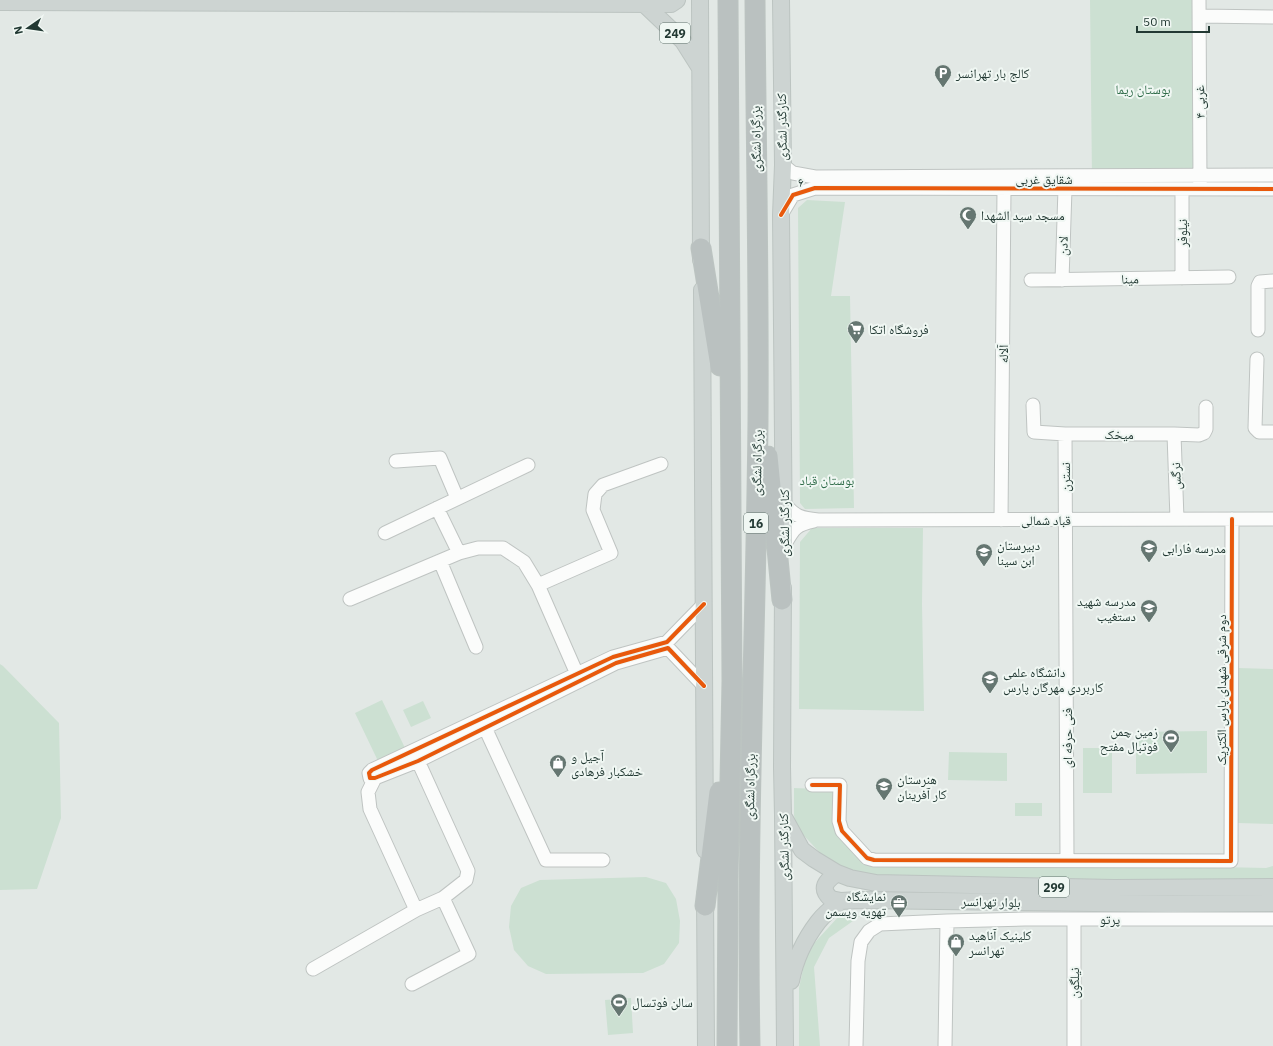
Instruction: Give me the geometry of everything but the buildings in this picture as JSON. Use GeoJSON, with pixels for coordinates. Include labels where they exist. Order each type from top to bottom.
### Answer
{"type":"FeatureCollection","features":[{"type":"Feature","properties":{"kind":"highway","name":"بزرگراه لشگری"},"geometry":{"type":"LineString","coordinates":[[727,1046],[728,872],[732,681],[728,0]]}},
{"type":"Feature","properties":{"kind":"highway","name":"بزرگراه لشگری"},"geometry":{"type":"LineString","coordinates":[[750,1046],[750,802],[755,591],[758,319],[755,0]]}},
{"type":"Feature","properties":{"kind":"highway"},"geometry":{"type":"LineString","coordinates":[[701,248],[730,425]]}},
{"type":"Feature","properties":{"kind":"highway"},"geometry":{"type":"LineString","coordinates":[[758,319],[770,484],[782,600]]}},
{"type":"Feature","properties":{"kind":"highway"},"geometry":{"type":"LineString","coordinates":[[706,906],[718,804],[721,760],[732,681]]}},
{"type":"Feature","properties":{"kind":"main road"},"geometry":{"type":"LineString","coordinates":[[0,2],[671,4],[677,0]]}},
{"type":"Feature","properties":{"kind":"main road"},"geometry":{"type":"LineString","coordinates":[[700,0],[706,1046]]}},
{"type":"Feature","properties":{"kind":"main road","name":"کنارگذر لشگری"},"geometry":{"type":"LineString","coordinates":[[781,0],[783,165],[781,215],[785,504],[785,544],[782,600],[785,1046]]}},
{"type":"Feature","properties":{"kind":"main road","name":"249"},"geometry":{"type":"LineString","coordinates":[[643,3],[683,41],[700,68]]}},
{"type":"Feature","properties":{"kind":"main road","name":"بلوار تهرانسر"},"geometry":{"type":"LineString","coordinates":[[783,816],[802,850],[814,859],[837,873],[850,878],[876,883],[1114,888],[1273,887]]}},
{"type":"Feature","properties":{"kind":"main road"},"geometry":{"type":"LineString","coordinates":[[837,873],[829,879],[825,886],[825,891],[831,900],[841,901]]}},
{"type":"Feature","properties":{"kind":"main road","name":"بلوار تهرانسر"},"geometry":{"type":"LineString","coordinates":[[841,901],[894,900],[1173,904],[1273,903]]}},
{"type":"Feature","properties":{"kind":"main road"},"geometry":{"type":"LineString","coordinates":[[785,1015],[794,965],[802,947],[818,921],[841,901]]}},
{"type":"Feature","properties":{"kind":"street","name":"۴ غربی"},"geometry":{"type":"LineString","coordinates":[[1198,0],[1200,189]]}},
{"type":"Feature","properties":{"kind":"street"},"geometry":{"type":"LineString","coordinates":[[1199,16],[1273,17]]}},
{"type":"Feature","properties":{"kind":"street"},"geometry":{"type":"LineString","coordinates":[[783,165],[793,173],[815,183]]}},
{"type":"Feature","properties":{"kind":"street","name":"شقایق غربی"},"geometry":{"type":"LineString","coordinates":[[815,183],[958,182],[1200,175],[1273,175]]}},
{"type":"Feature","properties":{"kind":"street","name":"شقایق غربی"},"geometry":{"type":"LineString","coordinates":[[958,182],[1004,189],[1273,189]]}},
{"type":"Feature","properties":{"kind":"street","name":"۶"},"geometry":{"type":"LineString","coordinates":[[781,215],[793,195],[815,183]]}},
{"type":"Feature","properties":{"kind":"street","name":"آلاله"},"geometry":{"type":"LineString","coordinates":[[1001,520],[1004,189]]}},
{"type":"Feature","properties":{"kind":"street","name":"لادن"},"geometry":{"type":"LineString","coordinates":[[1062,280],[1065,189]]}},
{"type":"Feature","properties":{"kind":"street","name":"نیلوفر"},"geometry":{"type":"LineString","coordinates":[[1182,189],[1182,278]]}},
{"type":"Feature","properties":{"kind":"street","name":"مینا"},"geometry":{"type":"LineString","coordinates":[[1031,280],[1229,277]]}},
{"type":"Feature","properties":{"kind":"street"},"geometry":{"type":"LineString","coordinates":[[1258,330],[1258,286],[1260,282],[1273,281]]}},
{"type":"Feature","properties":{"kind":"street"},"geometry":{"type":"LineString","coordinates":[[1257,359],[1255,428],[1259,432],[1273,432]]}},
{"type":"Feature","properties":{"kind":"street","name":"میخک"},"geometry":{"type":"LineString","coordinates":[[1033,405],[1033,430],[1037,434],[1199,435],[1204,433],[1206,429],[1206,408]]}},
{"type":"Feature","properties":{"kind":"street","name":"نسترن"},"geometry":{"type":"LineString","coordinates":[[1065,434],[1065,520]]}},
{"type":"Feature","properties":{"kind":"street","name":"نرگس"},"geometry":{"type":"LineString","coordinates":[[1174,434],[1177,519]]}},
{"type":"Feature","properties":{"kind":"street"},"geometry":{"type":"LineString","coordinates":[[396,461],[440,458],[457,498]]}},
{"type":"Feature","properties":{"kind":"street"},"geometry":{"type":"LineString","coordinates":[[538,585],[610,553],[593,510],[595,494],[603,485],[661,464]]}},
{"type":"Feature","properties":{"kind":"street"},"geometry":{"type":"LineString","coordinates":[[385,533],[528,465]]}},
{"type":"Feature","properties":{"kind":"street"},"geometry":{"type":"LineString","coordinates":[[785,504],[795,515],[803,518],[818,520]]}},
{"type":"Feature","properties":{"kind":"street"},"geometry":{"type":"LineString","coordinates":[[437,508],[459,553]]}},
{"type":"Feature","properties":{"kind":"street","name":"دوم شرقی شهدای پارس الکتریک"},"geometry":{"type":"LineString","coordinates":[[1068,860],[1231,861],[1232,519]]}},
{"type":"Feature","properties":{"kind":"street","name":"قباد شمالی"},"geometry":{"type":"LineString","coordinates":[[818,520],[1273,519]]}},
{"type":"Feature","properties":{"kind":"street"},"geometry":{"type":"LineString","coordinates":[[785,544],[792,532],[802,524],[818,520]]}},
{"type":"Feature","properties":{"kind":"street","name":"فنی حرفه ای"},"geometry":{"type":"LineString","coordinates":[[1065,520],[1068,860]]}},
{"type":"Feature","properties":{"kind":"street"},"geometry":{"type":"LineString","coordinates":[[350,599],[459,553],[478,548],[503,548],[524,562],[538,585],[578,678]]}},
{"type":"Feature","properties":{"kind":"street"},"geometry":{"type":"LineString","coordinates":[[440,561],[476,647]]}},
{"type":"Feature","properties":{"kind":"street"},"geometry":{"type":"LineString","coordinates":[[578,678],[614,657],[667,642],[704,604]]}},
{"type":"Feature","properties":{"kind":"street"},"geometry":{"type":"LineString","coordinates":[[483,723],[418,761],[375,778],[370,778],[369,776],[369,773],[372,770],[483,723],[578,678],[616,663],[668,648],[704,686]]}},
{"type":"Feature","properties":{"kind":"street"},"geometry":{"type":"LineString","coordinates":[[483,723],[546,860],[602,860]]}},
{"type":"Feature","properties":{"kind":"street"},"geometry":{"type":"LineString","coordinates":[[313,969],[416,910],[443,898],[466,880],[468,870],[418,761]]}},
{"type":"Feature","properties":{"kind":"street"},"geometry":{"type":"LineString","coordinates":[[375,778],[368,792],[370,809],[416,910]]}},
{"type":"Feature","properties":{"kind":"street"},"geometry":{"type":"LineString","coordinates":[[812,785],[840,785],[839,821],[842,831],[867,858],[874,860],[1068,860]]}},
{"type":"Feature","properties":{"kind":"street"},"geometry":{"type":"LineString","coordinates":[[412,984],[469,954],[443,898]]}},
{"type":"Feature","properties":{"kind":"street"},"geometry":{"type":"LineString","coordinates":[[995,902],[1025,919]]}},
{"type":"Feature","properties":{"kind":"street","name":"پرتو"},"geometry":{"type":"LineString","coordinates":[[856,1046],[858,961],[861,942],[869,931],[880,924],[1025,919],[1273,918]]}},
{"type":"Feature","properties":{"kind":"street","name":"نیلگون"},"geometry":{"type":"LineString","coordinates":[[1074,919],[1074,1046]]}},
{"type":"Feature","properties":{"kind":"street"},"geometry":{"type":"LineString","coordinates":[[945,1046],[947,921]]}},
{"type":"Feature","properties":{"kind":"green space","name":"بوستان ریما"},"geometry":{"type":"Polygon","coordinates":[[[1090,0],[1194,0],[1195,179],[1092,178],[1090,0]]]}},
{"type":"Feature","properties":{"kind":"green space","name":"بوستان قباد"},"geometry":{"type":"Polygon","coordinates":[[[807,200],[845,202],[831,296],[850,296],[854,508],[805,509],[800,503],[798,208],[807,200]]]}},
{"type":"Feature","properties":{"kind":"green space"},"geometry":{"type":"Polygon","coordinates":[[[812,528],[923,528],[922,604],[924,711],[799,709],[800,542],[812,528]]]}},
{"type":"Feature","properties":{"kind":"green space"},"geometry":{"type":"Polygon","coordinates":[[[0,664],[59,723],[61,818],[37,889],[0,890],[0,664]]]}},
{"type":"Feature","properties":{"kind":"green space"},"geometry":{"type":"Polygon","coordinates":[[[1238,668],[1273,669],[1273,824],[1238,823],[1238,668]]]}},
{"type":"Feature","properties":{"kind":"green space"},"geometry":{"type":"Polygon","coordinates":[[[382,700],[405,748],[378,761],[355,713],[382,700]]]}},
{"type":"Feature","properties":{"kind":"green space"},"geometry":{"type":"Polygon","coordinates":[[[423,701],[431,718],[411,727],[403,710],[423,701]]]}},
{"type":"Feature","properties":{"kind":"green space","name":"زمین چمن فوتبال مفتح"},"geometry":{"type":"Polygon","coordinates":[[[1207,731],[1207,773],[1136,774],[1136,732],[1207,731]]]}},
{"type":"Feature","properties":{"kind":"green space"},"geometry":{"type":"Polygon","coordinates":[[[1083,748],[1112,748],[1112,793],[1083,793],[1083,748]]]}},
{"type":"Feature","properties":{"kind":"green space"},"geometry":{"type":"Polygon","coordinates":[[[949,752],[1007,753],[1007,781],[948,780],[949,752]]]}},
{"type":"Feature","properties":{"kind":"green space"},"geometry":{"type":"Polygon","coordinates":[[[794,788],[838,790],[837,823],[864,859],[1266,868],[1273,866],[1273,883],[866,879],[822,855],[796,827],[794,815],[794,788]]]}},
{"type":"Feature","properties":{"kind":"green space"},"geometry":{"type":"Polygon","coordinates":[[[1015,803],[1042,803],[1042,816],[1015,816],[1015,803]]]}},
{"type":"Feature","properties":{"kind":"green space"},"geometry":{"type":"Polygon","coordinates":[[[646,877],[666,883],[676,899],[680,921],[679,943],[664,964],[643,973],[546,974],[528,966],[514,950],[509,927],[511,906],[521,888],[540,880],[646,877]]]}},
{"type":"Feature","properties":{"kind":"green space"},"geometry":{"type":"Polygon","coordinates":[[[839,916],[860,916],[829,938],[814,967],[820,1046],[799,1046],[799,988],[807,951],[839,916]]]}},
{"type":"Feature","properties":{"kind":"green space","name":"سالن فوتسال"},"geometry":{"type":"Polygon","coordinates":[[[631,998],[633,1033],[608,1035],[605,1000],[631,998]]]}},
{"type":"Feature","properties":{"kind":"cycle path"},"geometry":{"type":"LineString","coordinates":[[781,215],[793,195],[815,188],[1273,189]]}},
{"type":"Feature","properties":{"kind":"cycle path"},"geometry":{"type":"LineString","coordinates":[[812,785],[840,785],[839,821],[842,831],[867,858],[874,860],[1231,861],[1232,519]]}},
{"type":"Feature","properties":{"kind":"cycle path"},"geometry":{"type":"LineString","coordinates":[[704,604],[667,642],[613,657],[372,770],[369,773],[370,778],[375,778],[418,761],[616,663],[668,648],[704,686]]}},
{"type":"Feature","properties":{"kind":"place","name":"کالج بار تهرانسر"},"geometry":{"type":"Point","coordinates":[943,88]}},
{"type":"Feature","properties":{"kind":"place","name":"مسجد سید الشهدا"},"geometry":{"type":"Point","coordinates":[968,230]}},
{"type":"Feature","properties":{"kind":"place","name":"فروشگاه اتکا"},"geometry":{"type":"Point","coordinates":[856,344]}},
{"type":"Feature","properties":{"kind":"place","name":"مدرسه فارابی"},"geometry":{"type":"Point","coordinates":[1149,563]}},
{"type":"Feature","properties":{"kind":"place","name":"دبیرستان ابن سینا"},"geometry":{"type":"Point","coordinates":[984,567]}},
{"type":"Feature","properties":{"kind":"place","name":"مدرسه شهید دستغیب"},"geometry":{"type":"Point","coordinates":[1149,623]}},
{"type":"Feature","properties":{"kind":"place","name":"دانشگاه علمی کاربردی مهرگان پارس"},"geometry":{"type":"Point","coordinates":[990,694]}},
{"type":"Feature","properties":{"kind":"place","name":"زمین چمن فوتبال مفتح"},"geometry":{"type":"Point","coordinates":[1171,753]}},
{"type":"Feature","properties":{"kind":"place","name":"آجیل و خشکبار فرهادی"},"geometry":{"type":"Point","coordinates":[558,778]}},
{"type":"Feature","properties":{"kind":"place","name":"هنرستان کار آفرینان"},"geometry":{"type":"Point","coordinates":[884,801]}},
{"type":"Feature","properties":{"kind":"place","name":"نمایشگاه تهویه ویسمن"},"geometry":{"type":"Point","coordinates":[899,918]}},
{"type":"Feature","properties":{"kind":"place","name":"کلینیک آناهید تهرانسر"},"geometry":{"type":"Point","coordinates":[956,957]}},
{"type":"Feature","properties":{"kind":"place","name":"سالن فوتسال"},"geometry":{"type":"Point","coordinates":[619,1017]}}]}
